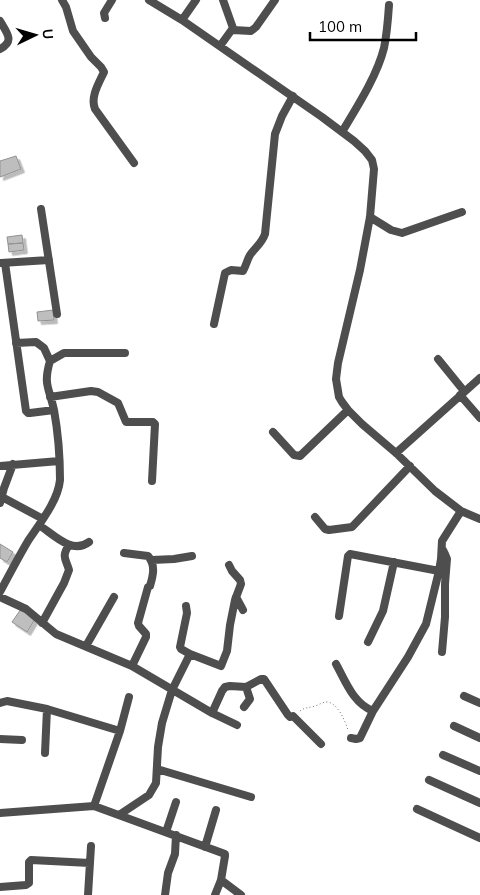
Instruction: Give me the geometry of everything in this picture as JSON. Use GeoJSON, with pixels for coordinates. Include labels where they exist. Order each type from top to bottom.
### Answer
{"type":"FeatureCollection","features":[{"type":"Feature","properties":{"kind":"street"},"geometry":{"type":"LineString","coordinates":[[62,0],[73,31],[104,72],[93,99],[94,109],[134,163]]}},
{"type":"Feature","properties":{"kind":"street"},"geometry":{"type":"LineString","coordinates":[[105,18],[104,13],[112,0]]}},
{"type":"Feature","properties":{"kind":"street"},"geometry":{"type":"LineString","coordinates":[[149,0],[182,20],[293,96],[342,132],[365,151],[372,160],[374,169],[370,217],[360,270],[338,363],[337,391],[348,410],[435,491],[461,511],[480,519]]}},
{"type":"Feature","properties":{"kind":"street"},"geometry":{"type":"LineString","coordinates":[[189,9],[190,0]]}},
{"type":"Feature","properties":{"kind":"street"},"geometry":{"type":"LineString","coordinates":[[182,20],[196,0]]}},
{"type":"Feature","properties":{"kind":"street"},"geometry":{"type":"LineString","coordinates":[[220,46],[233,30],[233,25],[223,0]]}},
{"type":"Feature","properties":{"kind":"street"},"geometry":{"type":"LineString","coordinates":[[233,30],[252,31],[275,0]]}},
{"type":"Feature","properties":{"kind":"street"},"geometry":{"type":"LineString","coordinates":[[342,132],[377,68],[384,49],[389,5]]}},
{"type":"Feature","properties":{"kind":"street"},"geometry":{"type":"LineString","coordinates":[[0,21],[8,35],[9,41],[0,50]]}},
{"type":"Feature","properties":{"kind":"street"},"geometry":{"type":"LineString","coordinates":[[214,324],[225,273],[231,270],[243,271],[252,252],[265,234],[275,134],[293,96]]}},
{"type":"Feature","properties":{"kind":"street"},"geometry":{"type":"LineString","coordinates":[[40,209],[57,314]]}},
{"type":"Feature","properties":{"kind":"street"},"geometry":{"type":"LineString","coordinates":[[370,217],[391,230],[402,233],[462,212]]}},
{"type":"Feature","properties":{"kind":"street"},"geometry":{"type":"LineString","coordinates":[[49,260],[2,263],[26,412],[54,410]]}},
{"type":"Feature","properties":{"kind":"street"},"geometry":{"type":"LineString","coordinates":[[0,592],[19,556],[50,507],[60,485],[54,410],[46,386],[50,360],[44,348],[36,342],[16,342]]}},
{"type":"Feature","properties":{"kind":"street"},"geometry":{"type":"LineString","coordinates":[[50,360],[64,353],[125,352]]}},
{"type":"Feature","properties":{"kind":"street"},"geometry":{"type":"LineString","coordinates":[[438,360],[480,418]]}},
{"type":"Feature","properties":{"kind":"street"},"geometry":{"type":"LineString","coordinates":[[396,453],[480,378]]}},
{"type":"Feature","properties":{"kind":"street"},"geometry":{"type":"LineString","coordinates":[[50,397],[94,392],[118,403],[126,422],[153,422],[152,481]]}},
{"type":"Feature","properties":{"kind":"street"},"geometry":{"type":"LineString","coordinates":[[273,432],[294,455],[300,456],[348,410]]}},
{"type":"Feature","properties":{"kind":"street"},"geometry":{"type":"LineString","coordinates":[[0,466],[59,461]]}},
{"type":"Feature","properties":{"kind":"street"},"geometry":{"type":"LineString","coordinates":[[13,464],[1,500],[41,522],[69,545],[80,547],[88,542]]}},
{"type":"Feature","properties":{"kind":"street"},"geometry":{"type":"LineString","coordinates":[[315,517],[327,530],[352,528],[410,466]]}},
{"type":"Feature","properties":{"kind":"street"},"geometry":{"type":"LineString","coordinates":[[351,738],[360,738],[373,711],[408,657],[426,624],[439,571],[442,539],[461,511]]}},
{"type":"Feature","properties":{"kind":"street"},"geometry":{"type":"LineString","coordinates":[[42,623],[69,570],[64,555],[69,545]]}},
{"type":"Feature","properties":{"kind":"street"},"geometry":{"type":"LineString","coordinates":[[441,549],[447,559],[442,652]]}},
{"type":"Feature","properties":{"kind":"street"},"geometry":{"type":"LineString","coordinates":[[124,553],[148,556],[152,560],[153,565],[150,586],[148,587],[138,623],[146,637],[132,666]]}},
{"type":"Feature","properties":{"kind":"street"},"geometry":{"type":"LineString","coordinates":[[339,616],[348,556],[350,554],[439,571]]}},
{"type":"Feature","properties":{"kind":"street"},"geometry":{"type":"LineString","coordinates":[[152,560],[192,556]]}},
{"type":"Feature","properties":{"kind":"street"},"geometry":{"type":"LineString","coordinates":[[368,642],[384,611],[394,562]]}},
{"type":"Feature","properties":{"kind":"street"},"geometry":{"type":"LineString","coordinates":[[186,606],[187,613],[181,649],[221,666],[227,651],[230,625],[241,582],[229,565]]}},
{"type":"Feature","properties":{"kind":"street"},"geometry":{"type":"LineString","coordinates":[[0,596],[23,607],[56,634],[132,666],[212,713],[237,725]]}},
{"type":"Feature","properties":{"kind":"street"},"geometry":{"type":"LineString","coordinates":[[236,597],[243,610]]}},
{"type":"Feature","properties":{"kind":"street"},"geometry":{"type":"LineString","coordinates":[[86,646],[114,598]]}},
{"type":"Feature","properties":{"kind":"street"},"geometry":{"type":"LineString","coordinates":[[119,815],[151,793],[157,781],[159,739],[162,724],[172,690],[190,654]]}},
{"type":"Feature","properties":{"kind":"street"},"geometry":{"type":"LineString","coordinates":[[336,664],[356,699],[373,711]]}},
{"type":"Feature","properties":{"kind":"street"},"geometry":{"type":"LineString","coordinates":[[212,713],[225,687],[246,687],[264,679],[288,715],[290,717],[293,716],[321,744]]}},
{"type":"Feature","properties":{"kind":"street"},"geometry":{"type":"LineString","coordinates":[[244,707],[250,699],[246,687]]}},
{"type":"Feature","properties":{"kind":"street"},"geometry":{"type":"LineString","coordinates":[[464,696],[480,703]]}},
{"type":"Feature","properties":{"kind":"street"},"geometry":{"type":"LineString","coordinates":[[94,806],[120,731],[129,697]]}},
{"type":"Feature","properties":{"kind":"street"},"geometry":{"type":"LineString","coordinates":[[0,703],[7,701],[47,710],[120,731]]}},
{"type":"Feature","properties":{"kind":"street"},"geometry":{"type":"LineString","coordinates":[[44,754],[47,710]]}},
{"type":"Feature","properties":{"kind":"street"},"geometry":{"type":"LineString","coordinates":[[454,726],[480,738]]}},
{"type":"Feature","properties":{"kind":"street"},"geometry":{"type":"LineString","coordinates":[[0,739],[22,740]]}},
{"type":"Feature","properties":{"kind":"street"},"geometry":{"type":"LineString","coordinates":[[443,754],[480,771]]}},
{"type":"Feature","properties":{"kind":"street"},"geometry":{"type":"LineString","coordinates":[[157,769],[251,797]]}},
{"type":"Feature","properties":{"kind":"street"},"geometry":{"type":"LineString","coordinates":[[429,780],[480,802]]}},
{"type":"Feature","properties":{"kind":"street"},"geometry":{"type":"LineString","coordinates":[[166,832],[176,802]]}},
{"type":"Feature","properties":{"kind":"street"},"geometry":{"type":"LineString","coordinates":[[0,813],[94,806],[176,835],[225,855],[221,880],[215,895]]}},
{"type":"Feature","properties":{"kind":"street"},"geometry":{"type":"LineString","coordinates":[[417,809],[480,838]]}},
{"type":"Feature","properties":{"kind":"street"},"geometry":{"type":"LineString","coordinates":[[205,847],[216,810]]}},
{"type":"Feature","properties":{"kind":"street"},"geometry":{"type":"LineString","coordinates":[[165,895],[168,873],[175,854],[176,835]]}},
{"type":"Feature","properties":{"kind":"street"},"geometry":{"type":"LineString","coordinates":[[88,895],[90,846]]}},
{"type":"Feature","properties":{"kind":"street"},"geometry":{"type":"LineString","coordinates":[[0,887],[26,885],[29,883],[28,862],[31,860],[90,864]]}},
{"type":"Feature","properties":{"kind":"street"},"geometry":{"type":"LineString","coordinates":[[221,880],[242,895]]}},
{"type":"Feature","properties":{"kind":"path"},"geometry":{"type":"LineString","coordinates":[[293,716],[304,708],[324,702],[329,703],[338,711],[351,738]]}},
{"type":"Feature","properties":{"kind":"building"},"geometry":{"type":"Polygon","coordinates":[[[16,156],[21,169],[0,177],[0,161],[16,156]]]}},
{"type":"Feature","properties":{"kind":"building"},"geometry":{"type":"Polygon","coordinates":[[[22,235],[23,243],[8,244],[7,237],[22,235]]]}},
{"type":"Feature","properties":{"kind":"building"},"geometry":{"type":"Polygon","coordinates":[[[23,243],[24,250],[9,252],[8,244],[23,243]]]}},
{"type":"Feature","properties":{"kind":"building"},"geometry":{"type":"Polygon","coordinates":[[[53,310],[54,320],[38,321],[37,312],[53,310]]]}},
{"type":"Feature","properties":{"kind":"building"},"geometry":{"type":"Polygon","coordinates":[[[0,544],[13,552],[7,562],[0,558],[0,544]]]}},
{"type":"Feature","properties":{"kind":"building"},"geometry":{"type":"Polygon","coordinates":[[[21,609],[35,619],[27,632],[12,622],[21,609]]]}}]}
